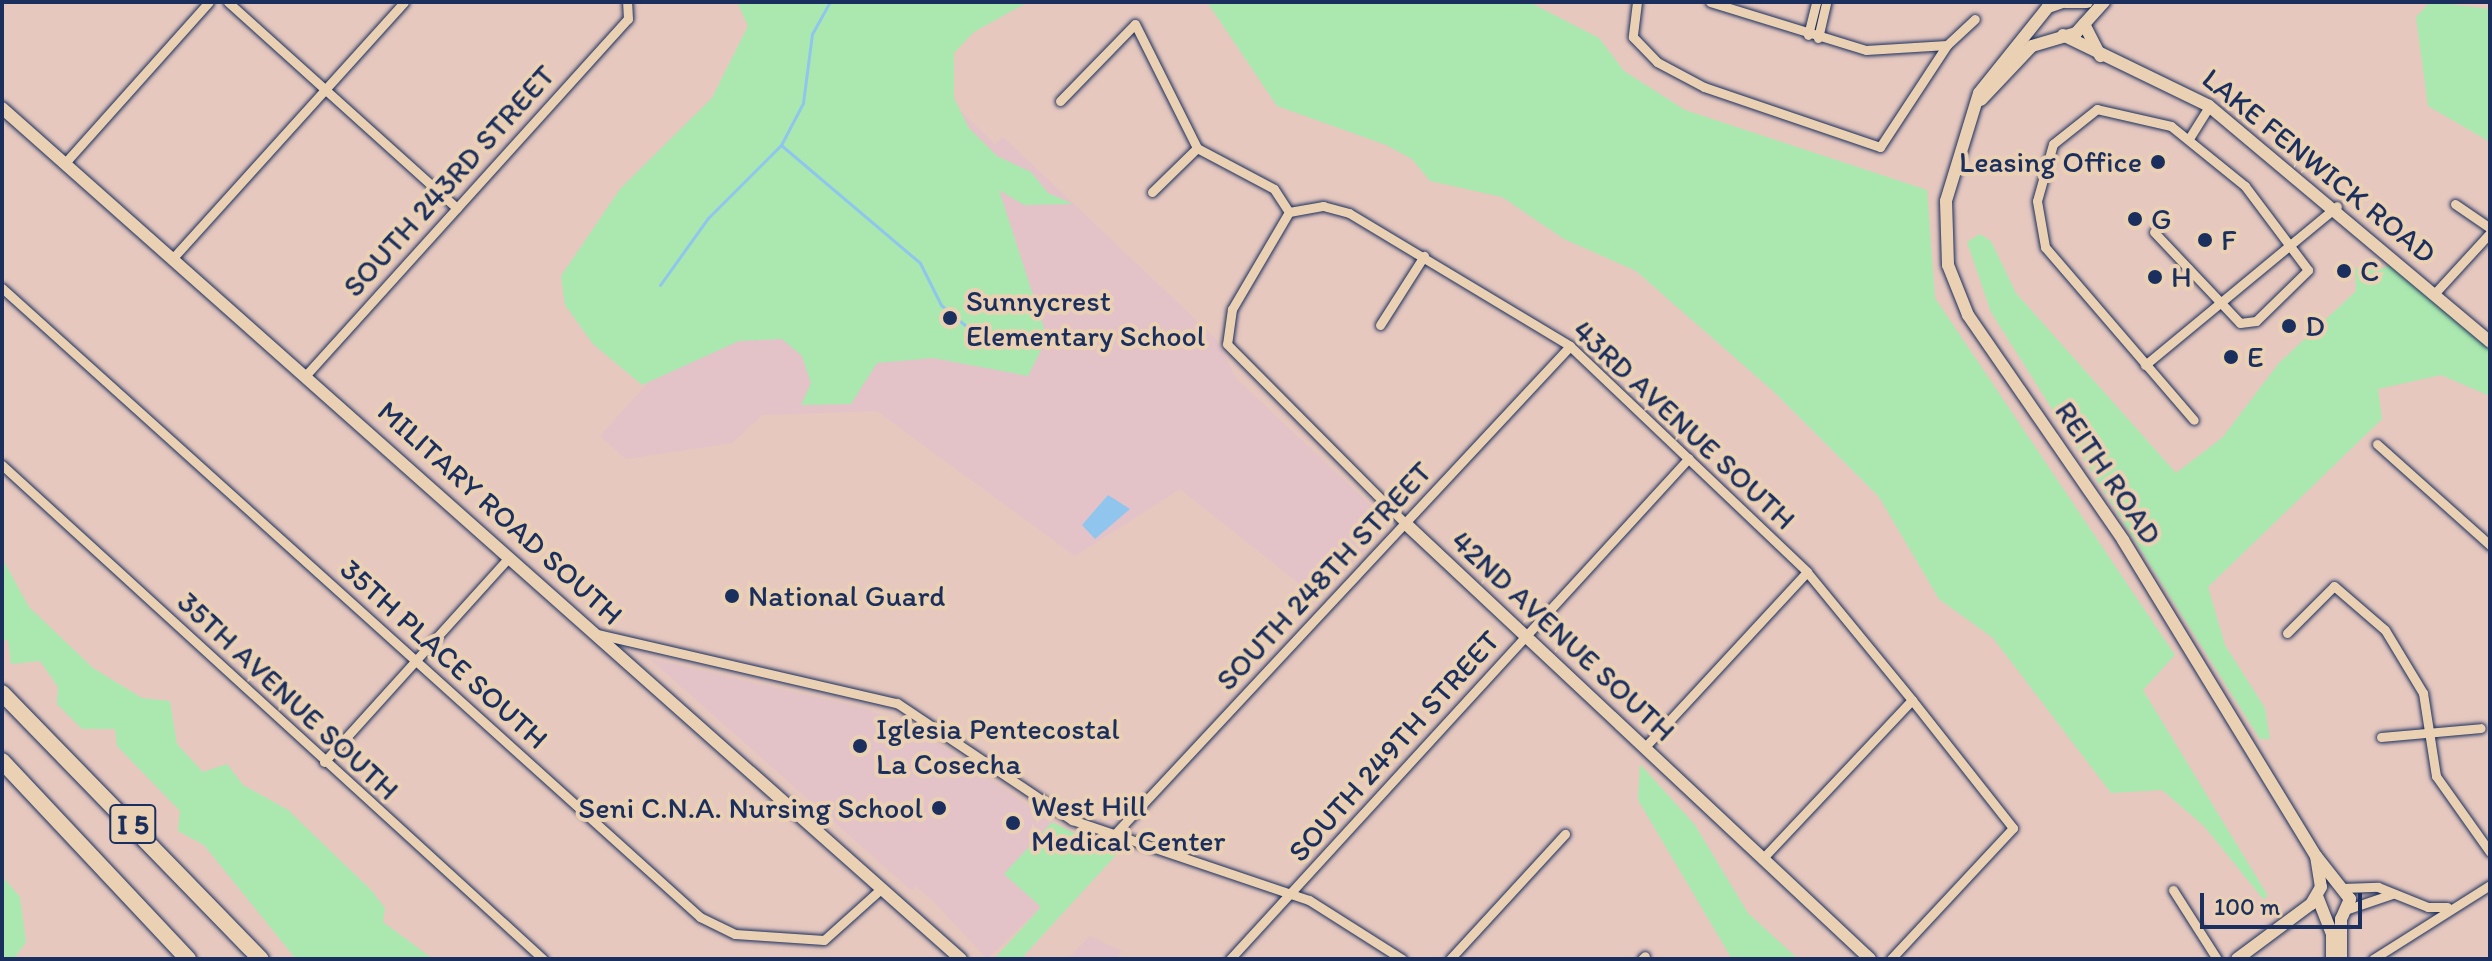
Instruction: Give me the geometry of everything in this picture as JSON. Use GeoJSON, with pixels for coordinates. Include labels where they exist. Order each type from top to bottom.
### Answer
{"type":"FeatureCollection","features":[{"type":"Feature","properties":{"kind":"highway","name":"I 5"},"geometry":{"type":"LineString","coordinates":[[2,693],[261,959]]}},
{"type":"Feature","properties":{"kind":"highway","name":"I 5"},"geometry":{"type":"LineString","coordinates":[[2,761],[188,959]]}},
{"type":"Feature","properties":{"kind":"main road","name":"REITH ROAD"},"geometry":{"type":"LineString","coordinates":[[2085,22],[2067,2],[2043,17],[1990,78],[1946,201],[1957,291],[2123,540],[2316,856],[2342,888]]}},
{"type":"Feature","properties":{"kind":"main road","name":"REITH ROAD"},"geometry":{"type":"LineString","coordinates":[[1981,100],[2058,35],[2085,22],[2104,2]]}},
{"type":"Feature","properties":{"kind":"main road"},"geometry":{"type":"LineString","coordinates":[[2043,17],[2058,35]]}},
{"type":"Feature","properties":{"kind":"main road"},"geometry":{"type":"LineString","coordinates":[[2085,22],[2100,56]]}},
{"type":"Feature","properties":{"kind":"main road","name":"LAKE FENWICK ROAD"},"geometry":{"type":"LineString","coordinates":[[2058,35],[2209,106],[2337,206],[2490,342]]}},
{"type":"Feature","properties":{"kind":"main road","name":"MILITARY ROAD SOUTH"},"geometry":{"type":"LineString","coordinates":[[4,116],[64,164],[306,375],[961,959]]}},
{"type":"Feature","properties":{"kind":"main road","name":"42ND AVENUE SOUTH"},"geometry":{"type":"LineString","coordinates":[[1406,524],[1870,959]]}},
{"type":"Feature","properties":{"kind":"main road","name":"REITH ROAD"},"geometry":{"type":"LineString","coordinates":[[2316,856],[2319,891],[2332,959]]}},
{"type":"Feature","properties":{"kind":"main road"},"geometry":{"type":"LineString","coordinates":[[2237,959],[2294,917],[2319,891],[2342,888],[2345,912],[2341,959]]}},
{"type":"Feature","properties":{"kind":"main road"},"geometry":{"type":"LineString","coordinates":[[2294,917],[2345,912]]}},
{"type":"Feature","properties":{"kind":"street"},"geometry":{"type":"LineString","coordinates":[[64,164],[209,2]]}},
{"type":"Feature","properties":{"kind":"street"},"geometry":{"type":"LineString","coordinates":[[228,2],[457,208]]}},
{"type":"Feature","properties":{"kind":"street"},"geometry":{"type":"LineString","coordinates":[[172,259],[404,2]]}},
{"type":"Feature","properties":{"kind":"street","name":"SOUTH 243RD STREET"},"geometry":{"type":"LineString","coordinates":[[306,375],[628,19],[627,2]]}},
{"type":"Feature","properties":{"kind":"street"},"geometry":{"type":"LineString","coordinates":[[1710,2],[1813,37],[1866,50],[1947,45]]}},
{"type":"Feature","properties":{"kind":"street"},"geometry":{"type":"LineString","coordinates":[[1813,37],[1816,2]]}},
{"type":"Feature","properties":{"kind":"street"},"geometry":{"type":"LineString","coordinates":[[1813,37],[1826,2]]}},
{"type":"Feature","properties":{"kind":"street"},"geometry":{"type":"LineString","coordinates":[[2036,2],[2043,17]]}},
{"type":"Feature","properties":{"kind":"street"},"geometry":{"type":"LineString","coordinates":[[1632,4],[1633,37],[1657,62],[1719,92],[1880,147],[1947,45],[1975,19]]}},
{"type":"Feature","properties":{"kind":"street"},"geometry":{"type":"LineString","coordinates":[[1060,101],[1135,24],[1197,148],[1274,189],[1289,212]]}},
{"type":"Feature","properties":{"kind":"street"},"geometry":{"type":"LineString","coordinates":[[2190,137],[2209,106]]}},
{"type":"Feature","properties":{"kind":"street"},"geometry":{"type":"LineString","coordinates":[[2154,232],[2217,305],[2243,324],[2304,280],[2306,264],[2293,243],[2190,137],[2117,110],[2085,114],[2053,144],[2037,216],[2056,264],[2194,420]]}},
{"type":"Feature","properties":{"kind":"street"},"geometry":{"type":"LineString","coordinates":[[1152,192],[1197,148]]}},
{"type":"Feature","properties":{"kind":"street"},"geometry":{"type":"LineString","coordinates":[[2435,293],[2490,231],[2455,204]]}},
{"type":"Feature","properties":{"kind":"street"},"geometry":{"type":"LineString","coordinates":[[2145,365],[2337,206]]}},
{"type":"Feature","properties":{"kind":"street","name":"43RD AVENUE SOUTH"},"geometry":{"type":"LineString","coordinates":[[1289,212],[1337,207],[1424,256],[1570,346],[1807,572],[1912,700],[2013,828],[1891,959]]}},
{"type":"Feature","properties":{"kind":"street","name":"42ND AVENUE SOUTH"},"geometry":{"type":"LineString","coordinates":[[1289,212],[1232,309],[1227,344],[1406,524]]}},
{"type":"Feature","properties":{"kind":"street"},"geometry":{"type":"LineString","coordinates":[[1380,325],[1424,256]]}},
{"type":"Feature","properties":{"kind":"street","name":"35TH PLACE SOUTH"},"geometry":{"type":"LineString","coordinates":[[2,288],[415,661],[717,928],[824,940],[882,888]]}},
{"type":"Feature","properties":{"kind":"street","name":"SOUTH 248TH STREET"},"geometry":{"type":"LineString","coordinates":[[1112,837],[1570,346]]}},
{"type":"Feature","properties":{"kind":"street"},"geometry":{"type":"LineString","coordinates":[[2377,444],[2490,545]]}},
{"type":"Feature","properties":{"kind":"street","name":"SOUTH 249TH STREET"},"geometry":{"type":"LineString","coordinates":[[1230,959],[1689,458]]}},
{"type":"Feature","properties":{"kind":"street","name":"35TH AVENUE SOUTH"},"geometry":{"type":"LineString","coordinates":[[2,465],[543,959]]}},
{"type":"Feature","properties":{"kind":"street"},"geometry":{"type":"LineString","coordinates":[[324,762],[509,557]]}},
{"type":"Feature","properties":{"kind":"street"},"geometry":{"type":"LineString","coordinates":[[1644,748],[1807,572]]}},
{"type":"Feature","properties":{"kind":"street"},"geometry":{"type":"LineString","coordinates":[[2287,633],[2334,586],[2414,668],[2436,776],[2490,852]]}},
{"type":"Feature","properties":{"kind":"street"},"geometry":{"type":"LineString","coordinates":[[597,634],[897,703],[1072,820],[1112,837],[1290,895],[1402,959]]}},
{"type":"Feature","properties":{"kind":"street"},"geometry":{"type":"LineString","coordinates":[[1763,858],[1912,700]]}},
{"type":"Feature","properties":{"kind":"street"},"geometry":{"type":"LineString","coordinates":[[2381,737],[2426,734],[2469,723],[2481,728]]}},
{"type":"Feature","properties":{"kind":"street"},"geometry":{"type":"LineString","coordinates":[[1450,959],[1565,834]]}},
{"type":"Feature","properties":{"kind":"street"},"geometry":{"type":"LineString","coordinates":[[2373,958],[2450,906],[2490,885]]}},
{"type":"Feature","properties":{"kind":"street"},"geometry":{"type":"LineString","coordinates":[[2342,888],[2392,894],[2428,907],[2450,906]]}},
{"type":"Feature","properties":{"kind":"street"},"geometry":{"type":"LineString","coordinates":[[2173,890],[2217,959]]}},
{"type":"Feature","properties":{"kind":"street"},"geometry":{"type":"LineString","coordinates":[[2345,912],[2392,894]]}},
{"type":"Feature","properties":{"kind":"shaded area","name":"Sunnycrest Elementary School"},"geometry":{"type":"Polygon","coordinates":[[[931,69],[935,87],[995,144],[1003,137],[1216,339],[1236,378],[1389,523],[1319,599],[1180,489],[1075,556],[877,411],[762,415],[732,443],[626,459],[600,436],[931,69]]]}},
{"type":"Feature","properties":{"kind":"shaded area"},"geometry":{"type":"Polygon","coordinates":[[[650,659],[866,709],[920,732],[1052,822],[1005,874],[1041,907],[987,959],[933,901],[916,886],[912,891],[650,659]]]}},
{"type":"Feature","properties":{"kind":"shaded area"},"geometry":{"type":"Polygon","coordinates":[[[1090,936],[1122,951],[1115,959],[1068,959],[1090,936]]]}},
{"type":"Feature","properties":{"kind":"green space"},"geometry":{"type":"Polygon","coordinates":[[[737,2],[1028,2],[974,32],[954,53],[954,98],[969,128],[997,156],[1031,172],[1048,193],[1073,204],[1024,205],[999,190],[1047,338],[1028,376],[933,358],[877,363],[851,404],[801,405],[811,383],[802,356],[782,339],[739,341],[642,385],[593,344],[565,305],[561,276],[620,189],[712,98],[748,26],[737,2]]]}},
{"type":"Feature","properties":{"kind":"green space"},"geometry":{"type":"Polygon","coordinates":[[[1207,2],[1529,2],[1599,38],[1624,71],[1685,110],[1927,190],[1935,298],[2175,655],[2143,690],[2268,896],[2263,899],[2204,826],[2162,790],[2111,793],[1993,638],[1939,599],[1879,497],[1773,391],[1636,271],[1564,239],[1502,197],[1430,181],[1412,159],[1386,145],[1277,106],[1207,2]]]}},
{"type":"Feature","properties":{"kind":"green space"},"geometry":{"type":"Polygon","coordinates":[[[2430,2],[2490,9],[2490,142],[2428,106],[2416,17],[2430,2]]]}},
{"type":"Feature","properties":{"kind":"green space"},"geometry":{"type":"Polygon","coordinates":[[[1980,234],[1991,241],[2016,293],[2176,473],[2222,438],[2279,363],[2356,291],[2355,269],[2375,257],[2376,272],[2391,264],[2490,349],[2490,396],[2441,375],[2378,389],[2382,419],[2208,587],[2225,645],[2265,708],[2270,739],[2260,739],[1991,312],[1967,242],[1980,234]]]}},
{"type":"Feature","properties":{"kind":"green space"},"geometry":{"type":"Polygon","coordinates":[[[2,558],[29,607],[93,668],[142,698],[170,701],[177,744],[203,772],[227,764],[243,785],[288,810],[372,891],[385,908],[383,922],[433,959],[296,959],[204,845],[178,831],[180,811],[117,746],[115,729],[82,729],[57,704],[58,687],[40,661],[11,664],[8,640],[2,641],[2,558]]]}},
{"type":"Feature","properties":{"kind":"green space"},"geometry":{"type":"Polygon","coordinates":[[[1640,764],[1695,825],[1748,913],[1798,959],[1732,959],[1638,800],[1640,764]]]}},
{"type":"Feature","properties":{"kind":"green space"},"geometry":{"type":"Polygon","coordinates":[[[1052,822],[1117,854],[1021,959],[994,959],[1041,907],[1004,874],[1052,822]]]}},
{"type":"Feature","properties":{"kind":"green space"},"geometry":{"type":"Polygon","coordinates":[[[2,876],[20,897],[26,942],[14,959],[2,959],[2,876]]]}},
{"type":"Feature","properties":{"kind":"water"},"geometry":{"type":"Polygon","coordinates":[[[1108,495],[1130,509],[1095,539],[1082,525],[1108,495]]]}},
{"type":"Feature","properties":{"kind":"waterway"},"geometry":{"type":"LineString","coordinates":[[660,285],[708,218],[781,145],[803,103],[812,34],[830,2]]}},
{"type":"Feature","properties":{"kind":"waterway"},"geometry":{"type":"LineString","coordinates":[[781,145],[920,263],[941,305],[985,342]]}},
{"type":"Feature","properties":{"kind":"place","name":"Leasing Office"},"geometry":{"type":"Point","coordinates":[2158,162]}},
{"type":"Feature","properties":{"kind":"place","name":"G"},"geometry":{"type":"Point","coordinates":[2135,219]}},
{"type":"Feature","properties":{"kind":"place","name":"F"},"geometry":{"type":"Point","coordinates":[2205,240]}},
{"type":"Feature","properties":{"kind":"place","name":"C"},"geometry":{"type":"Point","coordinates":[2344,271]}},
{"type":"Feature","properties":{"kind":"place","name":"H"},"geometry":{"type":"Point","coordinates":[2155,277]}},
{"type":"Feature","properties":{"kind":"place","name":"Sunnycrest Elementary School"},"geometry":{"type":"Point","coordinates":[950,318]}},
{"type":"Feature","properties":{"kind":"place","name":"D"},"geometry":{"type":"Point","coordinates":[2289,326]}},
{"type":"Feature","properties":{"kind":"place","name":"E"},"geometry":{"type":"Point","coordinates":[2231,357]}},
{"type":"Feature","properties":{"kind":"place","name":"National Guard"},"geometry":{"type":"Point","coordinates":[732,596]}},
{"type":"Feature","properties":{"kind":"place","name":"Iglesia Pentecostal La Cosecha"},"geometry":{"type":"Point","coordinates":[860,746]}},
{"type":"Feature","properties":{"kind":"place","name":"Seni C.N.A. Nursing School"},"geometry":{"type":"Point","coordinates":[939,808]}},
{"type":"Feature","properties":{"kind":"place","name":"West Hill Medical Center"},"geometry":{"type":"Point","coordinates":[1013,823]}}]}
